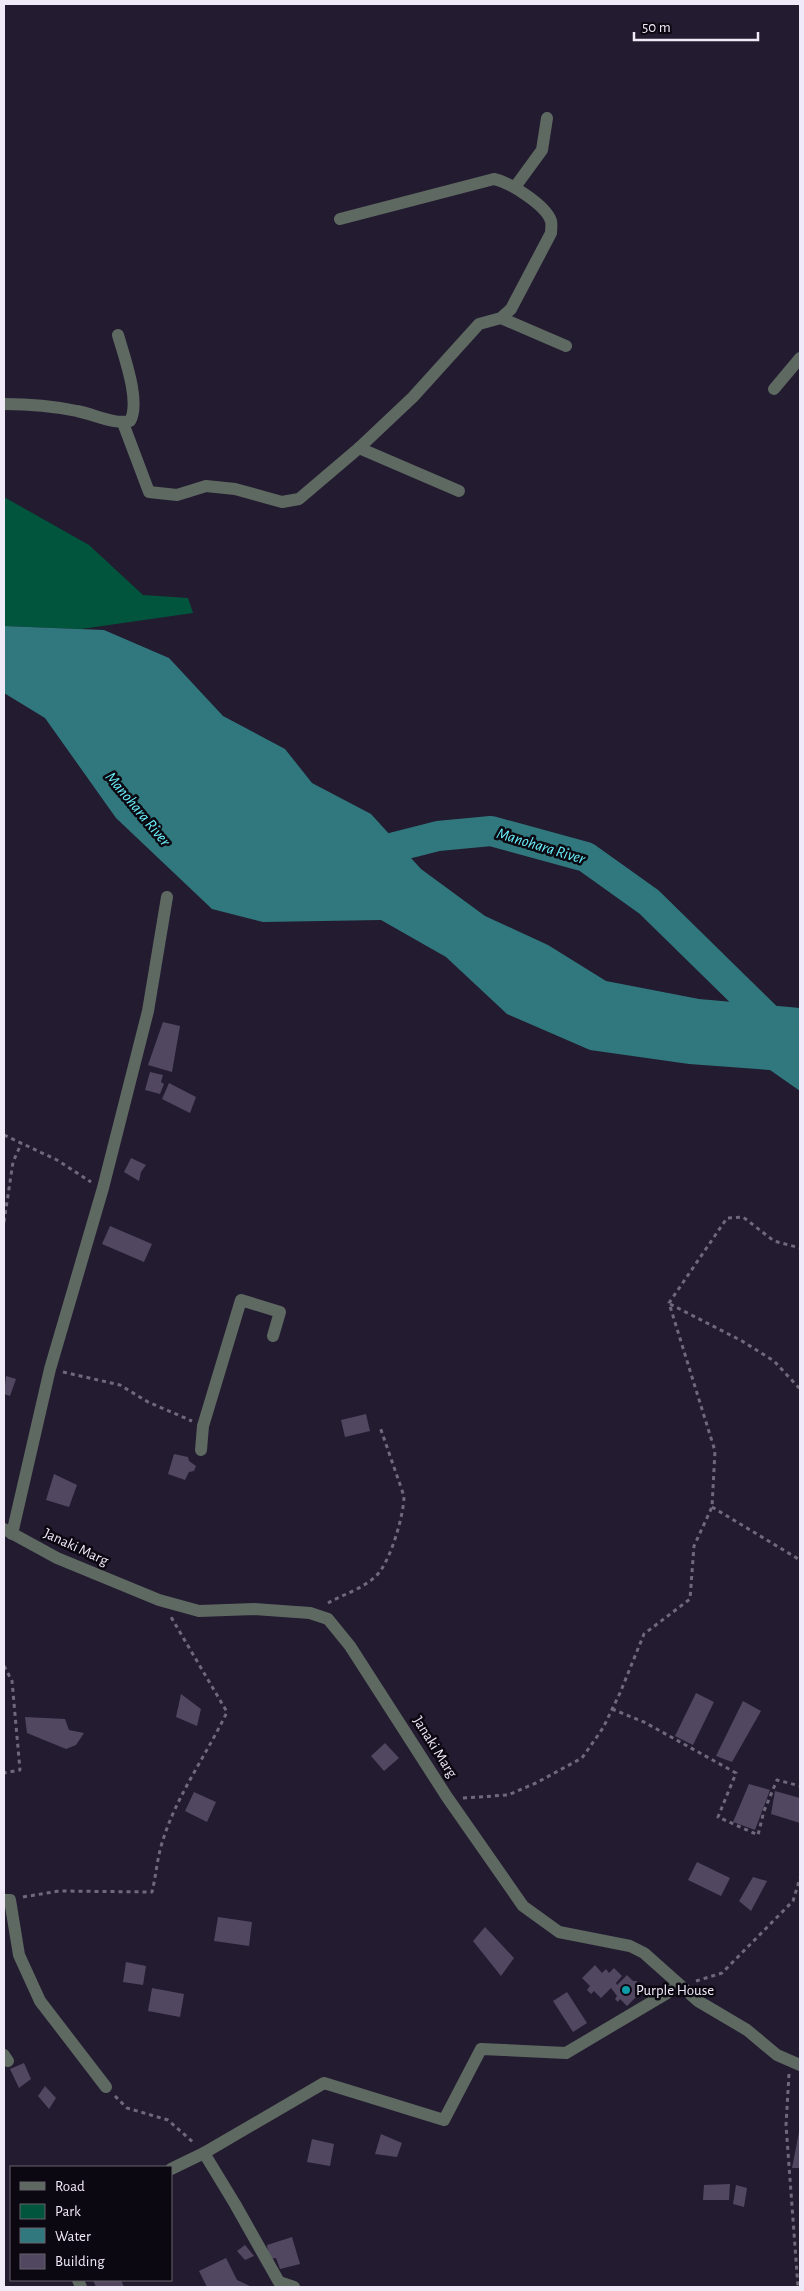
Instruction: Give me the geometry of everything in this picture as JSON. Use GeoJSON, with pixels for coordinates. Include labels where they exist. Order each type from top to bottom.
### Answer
{"type":"FeatureCollection","features":[{"type":"Feature","properties":{"kind":"street"},"geometry":{"type":"LineString","coordinates":[[516,188],[542,150],[547,118]]}},
{"type":"Feature","properties":{"kind":"street"},"geometry":{"type":"LineString","coordinates":[[123,422],[149,492],[177,495],[206,486],[235,489],[282,502],[299,500],[360,448],[413,397],[479,324],[501,318],[510,309],[551,233],[551,220],[545,212],[516,188],[494,179],[340,219]]}},
{"type":"Feature","properties":{"kind":"street"},"geometry":{"type":"LineString","coordinates":[[501,318],[566,346]]}},
{"type":"Feature","properties":{"kind":"street"},"geometry":{"type":"LineString","coordinates":[[4,404],[30,404],[78,411],[123,422],[130,421],[134,414],[132,386],[118,335]]}},
{"type":"Feature","properties":{"kind":"street"},"geometry":{"type":"LineString","coordinates":[[774,389],[800,358]]}},
{"type":"Feature","properties":{"kind":"street"},"geometry":{"type":"LineString","coordinates":[[360,448],[459,491]]}},
{"type":"Feature","properties":{"kind":"street"},"geometry":{"type":"LineString","coordinates":[[8,1531],[50,1369],[103,1188],[148,1011],[167,897]]}},
{"type":"Feature","properties":{"kind":"street"},"geometry":{"type":"LineString","coordinates":[[202,1450],[203,1426],[241,1300],[280,1312],[273,1336]]}},
{"type":"Feature","properties":{"kind":"street","name":"Janaki Marg"},"geometry":{"type":"LineString","coordinates":[[8,1531],[57,1558],[159,1600],[199,1611],[254,1609],[310,1613],[328,1620],[350,1646],[447,1798],[523,1906],[559,1932],[630,1946],[644,1953],[655,1960],[679,1986],[698,2001],[746,2030],[777,2055],[795,2063]]}},
{"type":"Feature","properties":{"kind":"street"},"geometry":{"type":"LineString","coordinates":[[7,1900],[19,1955],[40,2001],[106,2087]]}},
{"type":"Feature","properties":{"kind":"street"},"geometry":{"type":"LineString","coordinates":[[172,2169],[204,2153],[324,2083],[444,2120],[481,2049],[566,2053],[679,1986]]}},
{"type":"Feature","properties":{"kind":"street"},"geometry":{"type":"LineString","coordinates":[[204,2153],[279,2282],[294,2287]]}},
{"type":"Feature","properties":{"kind":"path"},"geometry":{"type":"LineString","coordinates":[[4,1136],[57,1160],[82,1178],[103,1188]]}},
{"type":"Feature","properties":{"kind":"path"},"geometry":{"type":"LineString","coordinates":[[4,1222],[13,1162],[22,1144]]}},
{"type":"Feature","properties":{"kind":"path"},"geometry":{"type":"LineString","coordinates":[[669,1304],[727,1218],[743,1216],[774,1241],[800,1248]]}},
{"type":"Feature","properties":{"kind":"path"},"geometry":{"type":"LineString","coordinates":[[669,1304],[742,1341],[774,1361],[800,1389]]}},
{"type":"Feature","properties":{"kind":"path"},"geometry":{"type":"LineString","coordinates":[[447,1798],[508,1795],[536,1783],[582,1758],[612,1708],[644,1634],[690,1599],[694,1546],[712,1507],[715,1451],[669,1304]]}},
{"type":"Feature","properties":{"kind":"path"},"geometry":{"type":"LineString","coordinates":[[50,1369],[120,1385],[148,1402],[203,1426]]}},
{"type":"Feature","properties":{"kind":"path"},"geometry":{"type":"LineString","coordinates":[[310,1613],[375,1577],[383,1567],[394,1538],[404,1505],[404,1496],[380,1427]]}},
{"type":"Feature","properties":{"kind":"path"},"geometry":{"type":"LineString","coordinates":[[712,1507],[800,1560]]}},
{"type":"Feature","properties":{"kind":"path"},"geometry":{"type":"LineString","coordinates":[[7,1900],[59,1891],[152,1892],[162,1842],[176,1808],[191,1775],[215,1737],[227,1712],[159,1600]]}},
{"type":"Feature","properties":{"kind":"path"},"geometry":{"type":"LineString","coordinates":[[4,1666],[12,1681],[20,1770],[4,1774]]}},
{"type":"Feature","properties":{"kind":"path"},"geometry":{"type":"LineString","coordinates":[[612,1708],[644,1722],[736,1773],[718,1817],[758,1835],[764,1811],[777,1780],[800,1786]]}},
{"type":"Feature","properties":{"kind":"path"},"geometry":{"type":"LineString","coordinates":[[679,1986],[722,1973],[793,1901],[800,1878]]}},
{"type":"Feature","properties":{"kind":"path"},"geometry":{"type":"LineString","coordinates":[[795,2063],[786,2124],[798,2287]]}},
{"type":"Feature","properties":{"kind":"path"},"geometry":{"type":"LineString","coordinates":[[106,2087],[127,2108],[144,2115],[168,2120],[204,2153]]}},
{"type":"Feature","properties":{"kind":"green space"},"geometry":{"type":"Polygon","coordinates":[[[4,497],[89,545],[143,595],[188,598],[193,613],[81,629],[4,626],[4,497]]]}},
{"type":"Feature","properties":{"kind":"water"},"geometry":{"type":"Polygon","coordinates":[[[4,626],[104,630],[169,658],[223,716],[285,749],[312,783],[371,814],[421,869],[485,916],[548,945],[606,981],[699,999],[800,1008],[800,1091],[770,1070],[689,1064],[590,1050],[507,1014],[446,957],[381,920],[263,922],[212,909],[116,818],[45,718],[4,693],[4,626]]]}},
{"type":"Feature","properties":{"kind":"building"},"geometry":{"type":"Polygon","coordinates":[[[163,1022],[180,1026],[172,1072],[148,1065],[163,1022]]]}},
{"type":"Feature","properties":{"kind":"building"},"geometry":{"type":"Polygon","coordinates":[[[150,1072],[163,1075],[161,1082],[164,1084],[160,1094],[145,1090],[150,1072]]]}},
{"type":"Feature","properties":{"kind":"building"},"geometry":{"type":"Polygon","coordinates":[[[169,1083],[196,1097],[190,1113],[162,1099],[169,1083]]]}},
{"type":"Feature","properties":{"kind":"building"},"geometry":{"type":"Polygon","coordinates":[[[131,1158],[146,1165],[141,1172],[139,1181],[124,1172],[131,1158]]]}},
{"type":"Feature","properties":{"kind":"building"},"geometry":{"type":"Polygon","coordinates":[[[110,1226],[152,1244],[144,1262],[102,1244],[110,1226]]]}},
{"type":"Feature","properties":{"kind":"building"},"geometry":{"type":"Polygon","coordinates":[[[6,1376],[16,1379],[10,1396],[4,1394],[6,1376]]]}},
{"type":"Feature","properties":{"kind":"building"},"geometry":{"type":"Polygon","coordinates":[[[366,1414],[370,1431],[345,1437],[341,1420],[366,1414]]]}},
{"type":"Feature","properties":{"kind":"building"},"geometry":{"type":"Polygon","coordinates":[[[174,1454],[188,1457],[189,1461],[196,1466],[194,1471],[189,1472],[185,1480],[168,1474],[174,1454]]]}},
{"type":"Feature","properties":{"kind":"building"},"geometry":{"type":"Polygon","coordinates":[[[54,1474],[77,1485],[69,1507],[46,1500],[54,1474]]]}},
{"type":"Feature","properties":{"kind":"building"},"geometry":{"type":"Polygon","coordinates":[[[696,1693],[714,1702],[693,1745],[675,1736],[696,1693]]]}},
{"type":"Feature","properties":{"kind":"building"},"geometry":{"type":"Polygon","coordinates":[[[181,1694],[201,1709],[197,1726],[176,1717],[181,1694]]]}},
{"type":"Feature","properties":{"kind":"building"},"geometry":{"type":"Polygon","coordinates":[[[743,1701],[761,1711],[732,1762],[716,1756],[743,1701]]]}},
{"type":"Feature","properties":{"kind":"building"},"geometry":{"type":"Polygon","coordinates":[[[25,1717],[65,1719],[69,1730],[84,1733],[76,1745],[66,1749],[27,1733],[25,1717]]]}},
{"type":"Feature","properties":{"kind":"building"},"geometry":{"type":"Polygon","coordinates":[[[385,1743],[399,1758],[384,1771],[371,1756],[385,1743]]]}},
{"type":"Feature","properties":{"kind":"building"},"geometry":{"type":"Polygon","coordinates":[[[749,1784],[770,1790],[755,1830],[733,1822],[749,1784]]]}},
{"type":"Feature","properties":{"kind":"building"},"geometry":{"type":"Polygon","coordinates":[[[775,1791],[800,1798],[800,1823],[771,1814],[775,1791]]]}},
{"type":"Feature","properties":{"kind":"building"},"geometry":{"type":"Polygon","coordinates":[[[194,1792],[216,1802],[207,1822],[185,1811],[194,1792]]]}},
{"type":"Feature","properties":{"kind":"building"},"geometry":{"type":"Polygon","coordinates":[[[697,1862],[730,1878],[721,1896],[688,1880],[697,1862]]]}},
{"type":"Feature","properties":{"kind":"building"},"geometry":{"type":"Polygon","coordinates":[[[753,1877],[767,1881],[751,1911],[739,1901],[753,1877]]]}},
{"type":"Feature","properties":{"kind":"building"},"geometry":{"type":"Polygon","coordinates":[[[218,1917],[252,1922],[249,1946],[214,1941],[218,1917]]]}},
{"type":"Feature","properties":{"kind":"building"},"geometry":{"type":"Polygon","coordinates":[[[485,1927],[514,1958],[501,1976],[473,1941],[485,1927]]]}},
{"type":"Feature","properties":{"kind":"building"},"geometry":{"type":"Polygon","coordinates":[[[126,1962],[146,1966],[143,1985],[123,1982],[126,1962]]]}},
{"type":"Feature","properties":{"kind":"building"},"geometry":{"type":"Polygon","coordinates":[[[595,1965],[602,1973],[606,1969],[609,1973],[614,1968],[622,1976],[616,1983],[617,1985],[627,1975],[633,1981],[637,1981],[636,1986],[641,1992],[627,2006],[620,1999],[618,2002],[615,1999],[617,1996],[611,1988],[601,1998],[594,1991],[591,1994],[587,1990],[590,1986],[582,1978],[595,1965]]]}},
{"type":"Feature","properties":{"kind":"building"},"geometry":{"type":"Polygon","coordinates":[[[152,1988],[184,1994],[180,2017],[148,2011],[152,1988]]]}},
{"type":"Feature","properties":{"kind":"building"},"geometry":{"type":"Polygon","coordinates":[[[567,1992],[587,2023],[573,2032],[553,2001],[567,1992]]]}},
{"type":"Feature","properties":{"kind":"building"},"geometry":{"type":"Polygon","coordinates":[[[24,2063],[31,2079],[19,2088],[10,2069],[24,2063]]]}},
{"type":"Feature","properties":{"kind":"building"},"geometry":{"type":"Polygon","coordinates":[[[45,2086],[56,2098],[49,2109],[38,2096],[45,2086]]]}},
{"type":"Feature","properties":{"kind":"building"},"geometry":{"type":"Polygon","coordinates":[[[799,2132],[800,2168],[792,2168],[799,2132]]]}},
{"type":"Feature","properties":{"kind":"building"},"geometry":{"type":"Polygon","coordinates":[[[381,2134],[402,2143],[397,2157],[375,2154],[381,2134]]]}},
{"type":"Feature","properties":{"kind":"building"},"geometry":{"type":"Polygon","coordinates":[[[312,2139],[334,2144],[330,2166],[307,2162],[312,2139]]]}},
{"type":"Feature","properties":{"kind":"building"},"geometry":{"type":"Polygon","coordinates":[[[730,2184],[729,2200],[703,2200],[704,2185],[730,2184]]]}},
{"type":"Feature","properties":{"kind":"building"},"geometry":{"type":"Polygon","coordinates":[[[736,2185],[747,2188],[744,2207],[733,2204],[736,2185]]]}},
{"type":"Feature","properties":{"kind":"building"},"geometry":{"type":"Polygon","coordinates":[[[292,2237],[300,2264],[280,2269],[276,2258],[269,2259],[267,2245],[292,2237]]]}},
{"type":"Feature","properties":{"kind":"building"},"geometry":{"type":"Polygon","coordinates":[[[245,2245],[254,2256],[245,2260],[237,2251],[245,2245]]]}},
{"type":"Feature","properties":{"kind":"building"},"geometry":{"type":"Polygon","coordinates":[[[226,2258],[237,2280],[252,2287],[207,2287],[199,2271],[226,2258]]]}},
{"type":"Feature","properties":{"kind":"building"},"geometry":{"type":"Polygon","coordinates":[[[93,2281],[121,2281],[124,2287],[96,2287],[93,2281]]]}},
{"type":"Feature","properties":{"kind":"waterway","name":"Manohara River"},"geometry":{"type":"LineString","coordinates":[[365,863],[383,850],[438,836],[491,831],[586,857],[649,902],[800,1050]]}},
{"type":"Feature","properties":{"kind":"place","name":"Purple House"},"geometry":{"type":"Point","coordinates":[626,1990]}}]}
